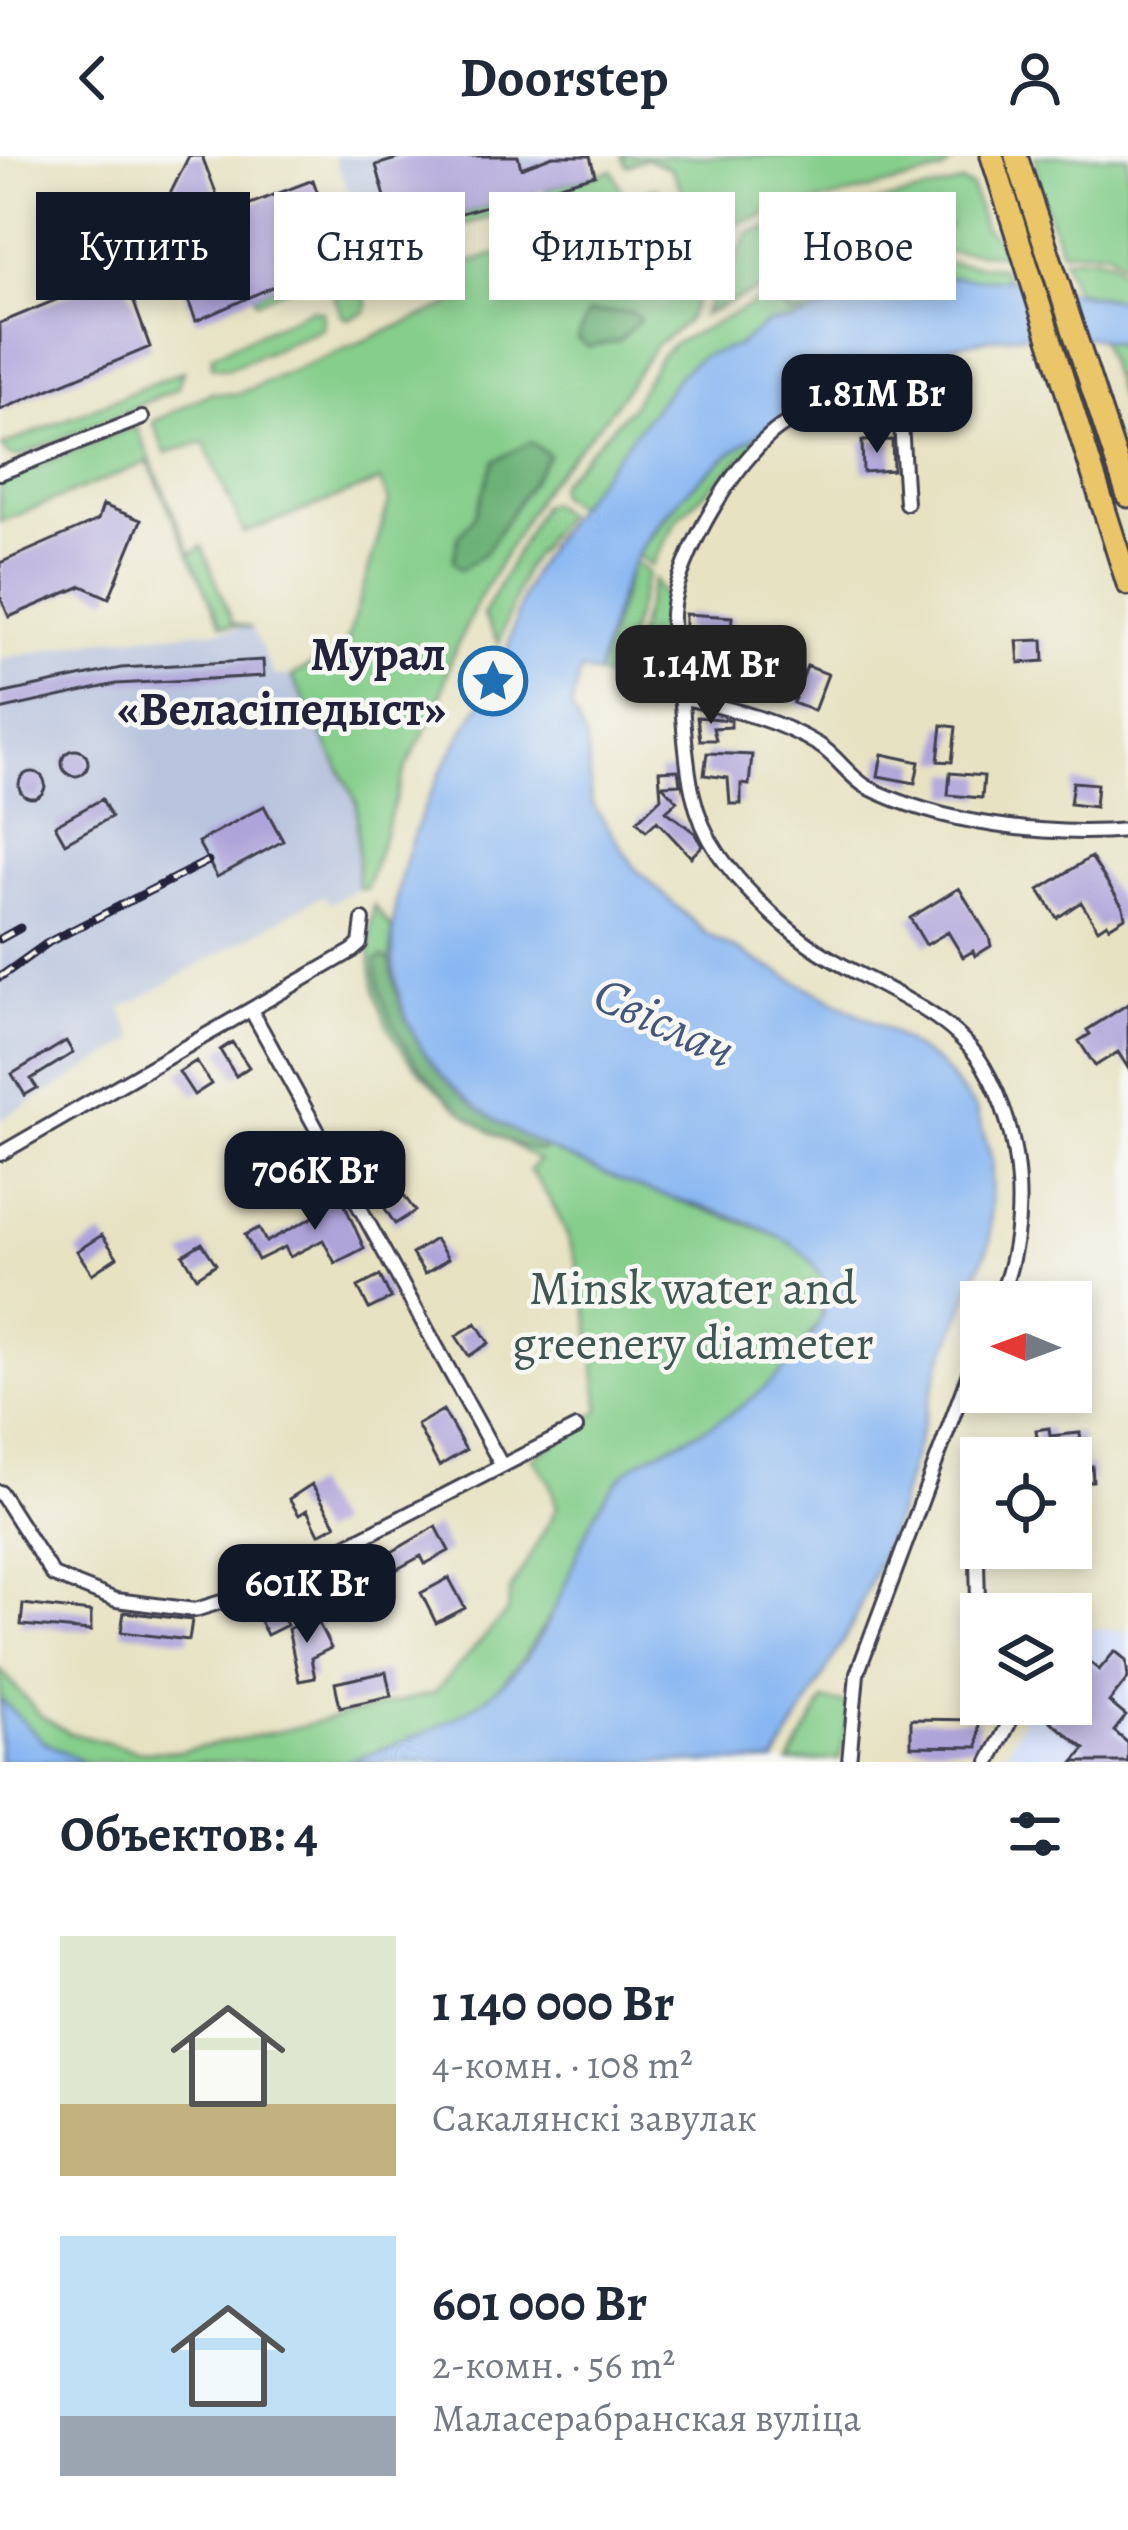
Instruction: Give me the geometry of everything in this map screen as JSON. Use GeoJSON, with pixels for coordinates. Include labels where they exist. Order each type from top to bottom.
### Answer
{"type":"FeatureCollection","features":[{"type":"Feature","properties":{"kind":"main road"},"geometry":{"type":"LineString","coordinates":[[992,156],[1018,236],[1128,496]]}},
{"type":"Feature","properties":{"kind":"main road"},"geometry":{"type":"LineString","coordinates":[[1016,156],[1040,229],[1128,584]]}},
{"type":"Feature","properties":{"kind":"street"},"geometry":{"type":"LineString","coordinates":[[906,503],[900,407],[824,410],[775,432],[711,509],[679,575],[672,616],[693,804],[719,855],[805,943],[965,1042],[1006,1106],[1018,1190],[1014,1257],[1005,1281]]}},
{"type":"Feature","properties":{"kind":"street"},"geometry":{"type":"LineString","coordinates":[[0,472],[142,418]]}},
{"type":"Feature","properties":{"kind":"street"},"geometry":{"type":"LineString","coordinates":[[682,698],[786,726],[825,748],[862,784],[939,812],[1043,827],[1128,830]]}},
{"type":"Feature","properties":{"kind":"street"},"geometry":{"type":"LineString","coordinates":[[0,1154],[352,952],[360,944],[363,920]]}},
{"type":"Feature","properties":{"kind":"street"},"geometry":{"type":"LineString","coordinates":[[251,1010],[502,1466]]}},
{"type":"Feature","properties":{"kind":"street"},"geometry":{"type":"LineString","coordinates":[[849,1762],[857,1674],[960,1397]]}},
{"type":"Feature","properties":{"kind":"street"},"geometry":{"type":"LineString","coordinates":[[0,1492],[53,1575],[116,1600],[195,1610],[260,1590],[576,1428]]}},
{"type":"Feature","properties":{"kind":"street"},"geometry":{"type":"LineString","coordinates":[[989,1762],[1008,1725]]}},
{"type":"Feature","properties":{"kind":"shaded area"},"geometry":{"type":"Polygon","coordinates":[[[333,156],[589,156],[595,175],[542,192],[489,192],[489,209],[465,216],[465,192],[349,192],[333,156]]]}},
{"type":"Feature","properties":{"kind":"shaded area"},"geometry":{"type":"Polygon","coordinates":[[[252,628],[274,675],[292,676],[357,803],[358,888],[330,903],[323,895],[121,1009],[135,1040],[0,1120],[0,659],[113,638],[252,628]]]}},
{"type":"Feature","properties":{"kind":"shaded area"},"geometry":{"type":"Polygon","coordinates":[[[1092,1629],[1128,1631],[1128,1762],[1007,1762],[1004,1756],[1020,1725],[1092,1725],[1092,1629]]]}},
{"type":"Feature","properties":{"kind":"green space"},"geometry":{"type":"Polygon","coordinates":[[[622,156],[958,156],[942,172],[861,192],[759,192],[759,217],[735,223],[735,192],[683,192],[671,169],[646,158],[627,166],[622,156]]]}},
{"type":"Feature","properties":{"kind":"green space"},"geometry":{"type":"Polygon","coordinates":[[[1035,156],[1128,156],[1128,267],[1107,250],[1061,251],[1039,188],[1035,156]]]}},
{"type":"Feature","properties":{"kind":"green space"},"geometry":{"type":"Polygon","coordinates":[[[613,170],[622,192],[546,192],[613,170]]]}},
{"type":"Feature","properties":{"kind":"green space"},"geometry":{"type":"Polygon","coordinates":[[[962,183],[972,187],[984,228],[999,240],[1002,254],[956,252],[956,192],[923,192],[962,183]]]}},
{"type":"Feature","properties":{"kind":"green space"},"geometry":{"type":"Polygon","coordinates":[[[489,206],[489,217],[465,225],[465,214],[489,206]]]}},
{"type":"Feature","properties":{"kind":"green space"},"geometry":{"type":"Polygon","coordinates":[[[759,230],[759,290],[703,315],[711,300],[735,300],[735,258],[750,232],[759,230]]]}},
{"type":"Feature","properties":{"kind":"green space"},"geometry":{"type":"Polygon","coordinates":[[[489,256],[489,300],[697,300],[686,322],[655,346],[610,412],[543,488],[477,603],[451,659],[438,706],[406,767],[366,889],[358,888],[357,803],[292,676],[346,645],[389,502],[380,481],[244,533],[204,442],[165,453],[153,422],[210,393],[237,394],[453,300],[465,300],[465,263],[489,256]]]}},
{"type":"Feature","properties":{"kind":"green space"},"geometry":{"type":"Polygon","coordinates":[[[1095,256],[1113,261],[1128,277],[1128,302],[1074,290],[1063,258],[1095,256]]]}},
{"type":"Feature","properties":{"kind":"green space"},"geometry":{"type":"Polygon","coordinates":[[[956,263],[1000,267],[1008,280],[956,279],[956,263]]]}},
{"type":"Feature","properties":{"kind":"green space"},"geometry":{"type":"Polygon","coordinates":[[[274,287],[274,294],[257,302],[254,295],[274,287]]]}},
{"type":"Feature","properties":{"kind":"green space"},"geometry":{"type":"Polygon","coordinates":[[[336,300],[366,300],[366,312],[343,317],[336,300]]]}},
{"type":"Feature","properties":{"kind":"green space"},"geometry":{"type":"Polygon","coordinates":[[[762,300],[852,300],[796,320],[767,323],[738,346],[702,356],[681,373],[577,509],[557,493],[558,484],[631,407],[658,359],[673,344],[762,300]]]}},
{"type":"Feature","properties":{"kind":"green space"},"geometry":{"type":"Polygon","coordinates":[[[789,300],[857,300],[809,316],[788,314],[782,307],[789,300]]]}},
{"type":"Feature","properties":{"kind":"green space"},"geometry":{"type":"Polygon","coordinates":[[[311,309],[323,312],[323,328],[228,369],[212,367],[212,355],[311,309]]]}},
{"type":"Feature","properties":{"kind":"green space"},"geometry":{"type":"Polygon","coordinates":[[[632,312],[640,320],[619,341],[588,347],[577,339],[588,313],[632,312]]]}},
{"type":"Feature","properties":{"kind":"green space"},"geometry":{"type":"Polygon","coordinates":[[[1098,338],[1128,349],[1128,424],[1102,345],[1098,338]]]}},
{"type":"Feature","properties":{"kind":"green space"},"geometry":{"type":"Polygon","coordinates":[[[183,371],[177,389],[18,457],[7,454],[2,446],[183,371]]]}},
{"type":"Feature","properties":{"kind":"green space"},"geometry":{"type":"Polygon","coordinates":[[[136,426],[191,554],[202,546],[233,623],[252,628],[221,624],[148,462],[0,522],[0,481],[136,426]]]}},
{"type":"Feature","properties":{"kind":"green space"},"geometry":{"type":"Polygon","coordinates":[[[760,429],[765,435],[679,517],[651,566],[637,555],[684,493],[760,429]]]}},
{"type":"Feature","properties":{"kind":"green space"},"geometry":{"type":"Polygon","coordinates":[[[531,442],[549,455],[485,553],[461,570],[453,561],[459,535],[475,516],[494,461],[531,442]]]}},
{"type":"Feature","properties":{"kind":"green space"},"geometry":{"type":"Polygon","coordinates":[[[550,503],[564,514],[525,568],[499,643],[483,615],[541,507],[550,503]]]}},
{"type":"Feature","properties":{"kind":"green space"},"geometry":{"type":"Polygon","coordinates":[[[633,561],[648,573],[620,665],[610,678],[597,675],[633,561]]]}},
{"type":"Feature","properties":{"kind":"green space"},"geometry":{"type":"Polygon","coordinates":[[[654,579],[665,599],[668,691],[622,684],[654,579]]]}},
{"type":"Feature","properties":{"kind":"green space","name":"Minsk water and greenery diameter"},"geometry":{"type":"Polygon","coordinates":[[[374,905],[392,929],[390,961],[513,1130],[624,1182],[781,1236],[806,1254],[823,1279],[821,1319],[774,1385],[720,1421],[657,1452],[613,1487],[555,1608],[520,1663],[484,1704],[450,1724],[346,1762],[83,1762],[43,1741],[0,1699],[0,1669],[41,1716],[70,1733],[141,1752],[182,1751],[434,1693],[507,1612],[510,1591],[557,1508],[550,1483],[533,1458],[600,1410],[582,1284],[563,1225],[529,1170],[539,1161],[436,1088],[389,1029],[376,993],[370,952],[374,905]]]}},
{"type":"Feature","properties":{"kind":"green space"},"geometry":{"type":"Polygon","coordinates":[[[376,960],[390,961],[408,1023],[424,1050],[466,1095],[546,1146],[543,1151],[514,1144],[485,1128],[431,1081],[391,1020],[376,960]]]}},
{"type":"Feature","properties":{"kind":"green space"},"geometry":{"type":"Polygon","coordinates":[[[824,1700],[850,1704],[840,1759],[789,1762],[824,1700]]]}},
{"type":"Feature","properties":{"kind":"water","name":"Свіслач"},"geometry":{"type":"Polygon","coordinates":[[[956,277],[1008,280],[1128,302],[1128,347],[1070,335],[1005,337],[938,350],[870,374],[804,406],[744,444],[693,485],[642,545],[618,599],[597,675],[580,671],[571,708],[587,742],[592,803],[636,869],[707,934],[888,1030],[940,1065],[976,1109],[992,1160],[990,1242],[974,1281],[960,1281],[960,1316],[939,1367],[895,1521],[853,1623],[775,1762],[346,1762],[451,1720],[504,1682],[547,1624],[589,1526],[614,1484],[640,1461],[726,1417],[755,1396],[794,1359],[821,1318],[825,1290],[819,1272],[782,1238],[617,1179],[528,1139],[478,1108],[432,1062],[404,1012],[393,959],[396,903],[409,847],[431,792],[497,677],[522,599],[550,544],[681,373],[702,356],[738,346],[767,323],[796,320],[852,300],[956,300],[956,277]]]}},
{"type":"Feature","properties":{"kind":"water"},"geometry":{"type":"Polygon","coordinates":[[[0,1699],[43,1741],[83,1762],[0,1762],[0,1699]]]}},
{"type":"Feature","properties":{"kind":"building"},"geometry":{"type":"Polygon","coordinates":[[[189,156],[202,156],[216,192],[171,192],[189,156]]]}},
{"type":"Feature","properties":{"kind":"building"},"geometry":{"type":"Polygon","coordinates":[[[406,156],[518,156],[521,168],[553,156],[590,156],[595,175],[535,192],[489,192],[489,205],[465,212],[465,192],[384,192],[376,165],[406,156]]]}},
{"type":"Feature","properties":{"kind":"building"},"geometry":{"type":"Polygon","coordinates":[[[313,180],[317,192],[282,192],[313,180]]]}},
{"type":"Feature","properties":{"kind":"building"},"geometry":{"type":"Polygon","coordinates":[[[274,195],[274,286],[250,297],[250,204],[274,195]]]}},
{"type":"Feature","properties":{"kind":"building"},"geometry":{"type":"Polygon","coordinates":[[[55,300],[133,300],[150,347],[0,410],[0,323],[55,300]]]}},
{"type":"Feature","properties":{"kind":"building"},"geometry":{"type":"Polygon","coordinates":[[[188,300],[243,300],[196,321],[188,300]]]}},
{"type":"Feature","properties":{"kind":"building"},"geometry":{"type":"Polygon","coordinates":[[[892,440],[893,470],[863,472],[862,441],[892,440]]]}},
{"type":"Feature","properties":{"kind":"building"},"geometry":{"type":"Polygon","coordinates":[[[103,505],[141,520],[109,598],[82,586],[9,617],[0,596],[0,563],[98,520],[103,505]]]}},
{"type":"Feature","properties":{"kind":"building"},"geometry":{"type":"Polygon","coordinates":[[[685,614],[732,617],[731,634],[685,630],[685,614]]]}},
{"type":"Feature","properties":{"kind":"building"},"geometry":{"type":"Polygon","coordinates":[[[1043,640],[1044,661],[1019,663],[1017,641],[1043,640]]]}},
{"type":"Feature","properties":{"kind":"building"},"geometry":{"type":"Polygon","coordinates":[[[263,660],[264,676],[116,684],[0,710],[0,694],[121,668],[263,660]]]}},
{"type":"Feature","properties":{"kind":"building"},"geometry":{"type":"Polygon","coordinates":[[[743,665],[766,666],[766,687],[742,687],[743,665]]]}},
{"type":"Feature","properties":{"kind":"building"},"geometry":{"type":"Polygon","coordinates":[[[807,666],[828,674],[814,711],[793,703],[807,666]]]}},
{"type":"Feature","properties":{"kind":"building"},"geometry":{"type":"Polygon","coordinates":[[[697,717],[731,720],[731,727],[713,728],[716,740],[700,740],[697,717]]]}},
{"type":"Feature","properties":{"kind":"building"},"geometry":{"type":"Polygon","coordinates":[[[942,725],[956,727],[952,762],[938,761],[942,725]]]}},
{"type":"Feature","properties":{"kind":"building"},"geometry":{"type":"Polygon","coordinates":[[[75,750],[88,763],[75,776],[62,763],[75,750]]]}},
{"type":"Feature","properties":{"kind":"building"},"geometry":{"type":"Polygon","coordinates":[[[707,753],[752,755],[749,785],[741,784],[741,804],[730,804],[728,778],[704,775],[707,753]]]}},
{"type":"Feature","properties":{"kind":"building"},"geometry":{"type":"Polygon","coordinates":[[[882,754],[919,762],[915,783],[878,776],[882,754]]]}},
{"type":"Feature","properties":{"kind":"building"},"geometry":{"type":"Polygon","coordinates":[[[678,770],[680,784],[662,785],[677,801],[666,811],[695,833],[702,846],[691,857],[657,821],[646,831],[637,821],[661,798],[659,771],[678,770]]]}},
{"type":"Feature","properties":{"kind":"building"},"geometry":{"type":"Polygon","coordinates":[[[32,772],[45,785],[32,798],[19,785],[32,772]]]}},
{"type":"Feature","properties":{"kind":"building"},"geometry":{"type":"Polygon","coordinates":[[[950,773],[984,776],[982,798],[948,795],[950,773]]]}},
{"type":"Feature","properties":{"kind":"building"},"geometry":{"type":"Polygon","coordinates":[[[1073,782],[1097,784],[1095,807],[1070,804],[1073,782]]]}},
{"type":"Feature","properties":{"kind":"building"},"geometry":{"type":"Polygon","coordinates":[[[102,799],[111,817],[65,843],[55,825],[102,799]]]}},
{"type":"Feature","properties":{"kind":"building"},"geometry":{"type":"Polygon","coordinates":[[[264,806],[283,841],[217,877],[198,842],[264,806]]]}},
{"type":"Feature","properties":{"kind":"building"},"geometry":{"type":"Polygon","coordinates":[[[1091,857],[1125,917],[1098,929],[1081,902],[1057,918],[1039,890],[1091,857]]]}},
{"type":"Feature","properties":{"kind":"building"},"geometry":{"type":"Polygon","coordinates":[[[959,888],[989,937],[991,946],[975,956],[973,951],[963,957],[948,932],[926,945],[910,918],[959,888]]]}},
{"type":"Feature","properties":{"kind":"building"},"geometry":{"type":"Polygon","coordinates":[[[1128,1004],[1128,1068],[1118,1052],[1095,1066],[1079,1041],[1090,1034],[1087,1030],[1128,1004]]]}},
{"type":"Feature","properties":{"kind":"building"},"geometry":{"type":"Polygon","coordinates":[[[66,1041],[73,1053],[31,1079],[37,1088],[25,1095],[12,1074],[66,1041]]]}},
{"type":"Feature","properties":{"kind":"building"},"geometry":{"type":"Polygon","coordinates":[[[232,1042],[249,1067],[236,1076],[220,1050],[232,1042]]]}},
{"type":"Feature","properties":{"kind":"building"},"geometry":{"type":"Polygon","coordinates":[[[196,1061],[211,1084],[194,1095],[179,1072],[196,1061]]]}},
{"type":"Feature","properties":{"kind":"building"},"geometry":{"type":"Polygon","coordinates":[[[383,1129],[399,1153],[373,1170],[357,1146],[383,1129]]]}},
{"type":"Feature","properties":{"kind":"building"},"geometry":{"type":"Polygon","coordinates":[[[338,1190],[364,1248],[335,1263],[323,1240],[290,1257],[285,1247],[258,1260],[245,1235],[259,1228],[266,1242],[319,1214],[313,1202],[338,1190]]]}},
{"type":"Feature","properties":{"kind":"building"},"geometry":{"type":"Polygon","coordinates":[[[403,1194],[415,1211],[395,1224],[384,1207],[403,1194]]]}},
{"type":"Feature","properties":{"kind":"building"},"geometry":{"type":"Polygon","coordinates":[[[102,1235],[117,1257],[92,1274],[77,1251],[102,1235]]]}},
{"type":"Feature","properties":{"kind":"building"},"geometry":{"type":"Polygon","coordinates":[[[435,1239],[448,1259],[425,1274],[412,1254],[435,1239]]]}},
{"type":"Feature","properties":{"kind":"building"},"geometry":{"type":"Polygon","coordinates":[[[202,1243],[216,1264],[197,1277],[183,1255],[202,1243]]]}},
{"type":"Feature","properties":{"kind":"building"},"geometry":{"type":"Polygon","coordinates":[[[380,1276],[391,1298],[369,1309],[358,1287],[380,1276]]]}},
{"type":"Feature","properties":{"kind":"building"},"geometry":{"type":"Polygon","coordinates":[[[476,1323],[489,1343],[469,1356],[456,1336],[476,1323]]]}},
{"type":"Feature","properties":{"kind":"building"},"geometry":{"type":"Polygon","coordinates":[[[443,1410],[466,1450],[439,1466],[417,1425],[443,1410]]]}},
{"type":"Feature","properties":{"kind":"building"},"geometry":{"type":"Polygon","coordinates":[[[1049,1428],[1050,1436],[1080,1433],[1080,1437],[1037,1437],[1036,1430],[1049,1428]]]}},
{"type":"Feature","properties":{"kind":"building"},"geometry":{"type":"Polygon","coordinates":[[[312,1484],[336,1525],[319,1534],[307,1510],[299,1515],[289,1499],[312,1484]]]}},
{"type":"Feature","properties":{"kind":"building"},"geometry":{"type":"Polygon","coordinates":[[[436,1526],[449,1551],[425,1564],[421,1556],[381,1578],[373,1563],[436,1526]]]}},
{"type":"Feature","properties":{"kind":"building"},"geometry":{"type":"Polygon","coordinates":[[[449,1578],[465,1608],[436,1623],[421,1593],[449,1578]]]}},
{"type":"Feature","properties":{"kind":"building"},"geometry":{"type":"Polygon","coordinates":[[[276,1603],[287,1625],[267,1635],[256,1613],[276,1603]]]}},
{"type":"Feature","properties":{"kind":"building"},"geometry":{"type":"Polygon","coordinates":[[[23,1604],[91,1612],[91,1631],[21,1625],[23,1604]]]}},
{"type":"Feature","properties":{"kind":"building"},"geometry":{"type":"Polygon","coordinates":[[[124,1612],[192,1620],[189,1640],[121,1632],[124,1612]]]}},
{"type":"Feature","properties":{"kind":"building"},"geometry":{"type":"Polygon","coordinates":[[[315,1616],[331,1648],[311,1658],[315,1678],[299,1681],[288,1629],[315,1616]]]}},
{"type":"Feature","properties":{"kind":"building"},"geometry":{"type":"Polygon","coordinates":[[[1115,1651],[1126,1660],[1128,1678],[1109,1702],[1126,1716],[1114,1731],[1128,1743],[1128,1762],[1074,1762],[1085,1749],[1055,1725],[1092,1725],[1092,1664],[1099,1670],[1115,1651]]]}},
{"type":"Feature","properties":{"kind":"building"},"geometry":{"type":"Polygon","coordinates":[[[386,1672],[391,1696],[340,1707],[335,1683],[386,1672]]]}},
{"type":"Feature","properties":{"kind":"building"},"geometry":{"type":"Polygon","coordinates":[[[911,1719],[960,1720],[960,1725],[979,1725],[978,1747],[911,1746],[911,1719]]]}},
{"type":"Feature","properties":{"kind":"railway"},"geometry":{"type":"LineString","coordinates":[[0,977],[49,942],[208,861]]}},
{"type":"Feature","properties":{"kind":"railway"},"geometry":{"type":"LineString","coordinates":[[0,939],[20,928]]}},
{"type":"Feature","properties":{"kind":"place","name":"Мурал «Веласіпедыст»"},"geometry":{"type":"Point","coordinates":[493,681]}}]}
